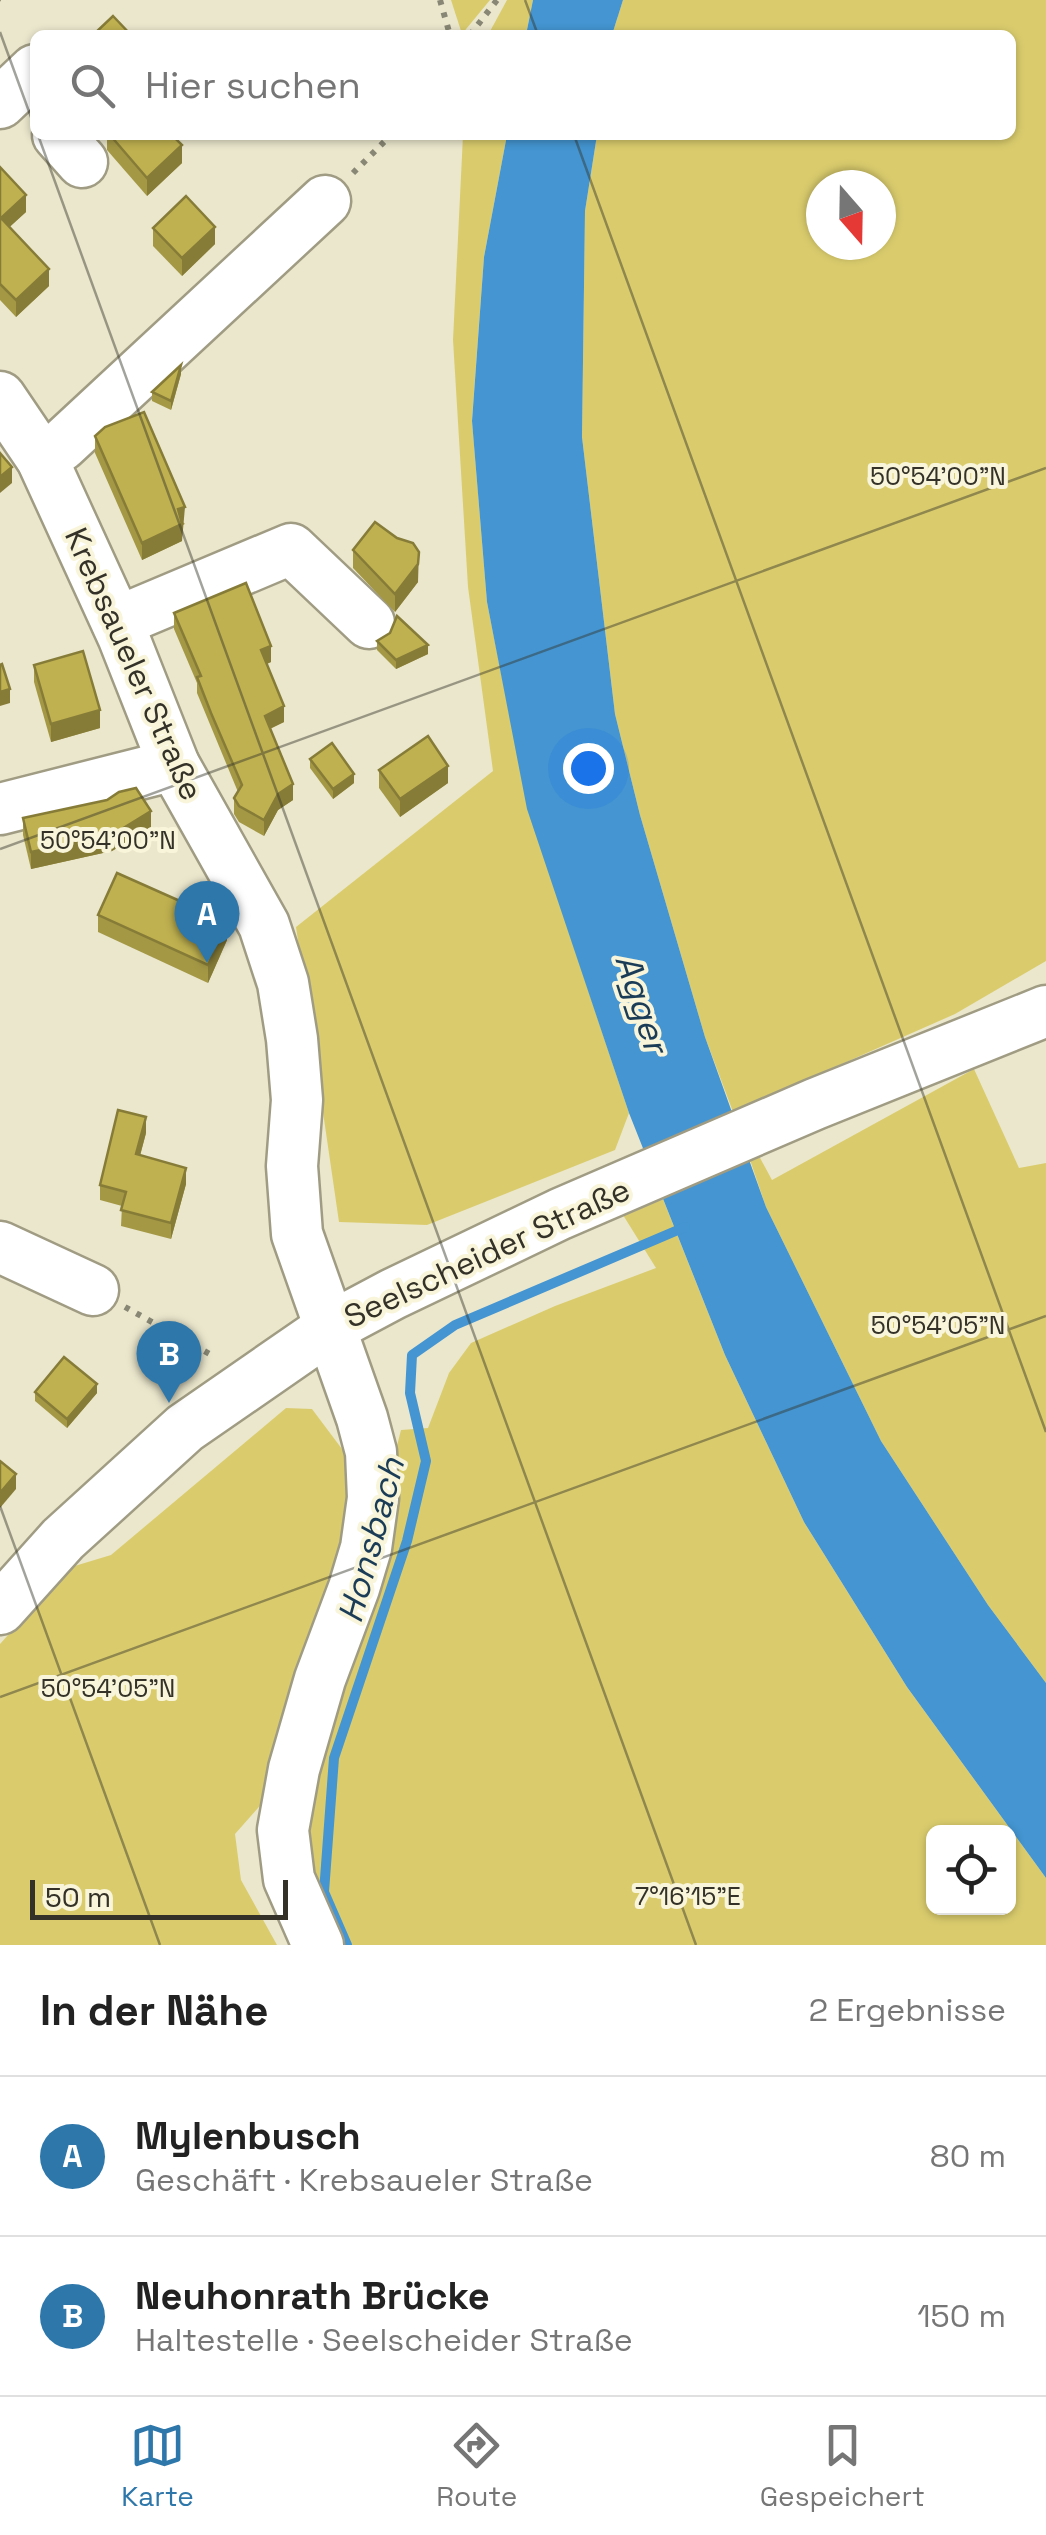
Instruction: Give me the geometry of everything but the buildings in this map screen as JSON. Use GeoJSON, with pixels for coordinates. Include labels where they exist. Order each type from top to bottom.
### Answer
{"type":"FeatureCollection","features":[{"type":"Feature","properties":{"kind":"street"},"geometry":{"type":"LineString","coordinates":[[42,459],[325,201]]}},
{"type":"Feature","properties":{"kind":"street","name":"Krebsaueler Straße"},"geometry":{"type":"LineString","coordinates":[[2,405],[42,459],[116,622],[174,765],[264,926],[282,983],[292,1038],[296,1100],[292,1166],[297,1234],[371,1452],[372,1498],[366,1548],[320,1679],[294,1769],[283,1830],[289,1879],[318,1945]]}},
{"type":"Feature","properties":{"kind":"street"},"geometry":{"type":"LineString","coordinates":[[116,622],[290,549],[369,624]]}},
{"type":"Feature","properties":{"kind":"street"},"geometry":{"type":"LineString","coordinates":[[0,808],[174,765]]}},
{"type":"Feature","properties":{"kind":"street","name":"Seelscheider Straße"},"geometry":{"type":"LineString","coordinates":[[0,1608],[63,1539],[186,1428],[330,1327],[560,1214],[815,1104],[1046,1011]]}},
{"type":"Feature","properties":{"kind":"street"},"geometry":{"type":"LineString","coordinates":[[0,1247],[94,1290]]}},
{"type":"Feature","properties":{"kind":"path"},"geometry":{"type":"LineString","coordinates":[[440,0],[449,30]]}},
{"type":"Feature","properties":{"kind":"path"},"geometry":{"type":"LineString","coordinates":[[474,30],[497,0]]}},
{"type":"Feature","properties":{"kind":"path"},"geometry":{"type":"LineString","coordinates":[[325,201],[386,140]]}},
{"type":"Feature","properties":{"kind":"path"},"geometry":{"type":"LineString","coordinates":[[94,1290],[257,1380]]}},
{"type":"Feature","properties":{"kind":"shaded area"},"geometry":{"type":"Polygon","coordinates":[[[451,0],[490,0],[465,30],[461,30],[451,0]]]}},
{"type":"Feature","properties":{"kind":"shaded area"},"geometry":{"type":"Polygon","coordinates":[[[507,0],[533,0],[527,30],[491,30],[507,0]]]}},
{"type":"Feature","properties":{"kind":"shaded area"},"geometry":{"type":"Polygon","coordinates":[[[623,0],[1046,0],[1046,961],[955,1014],[733,1112],[705,1037],[640,815],[615,714],[582,437],[585,211],[596,140],[1016,140],[1016,30],[614,30],[623,0]]]}},
{"type":"Feature","properties":{"kind":"shaded area"},"geometry":{"type":"Polygon","coordinates":[[[463,140],[506,140],[484,257],[472,420],[487,602],[528,809],[629,1113],[615,1150],[427,1225],[339,1222],[296,927],[493,771],[468,587],[453,340],[463,140]]]}},
{"type":"Feature","properties":{"kind":"shaded area"},"geometry":{"type":"Polygon","coordinates":[[[974,1069],[1019,1168],[1046,1163],[1046,1683],[988,1605],[881,1441],[766,1207],[750,1160],[759,1156],[772,1180],[974,1069]]]}},
{"type":"Feature","properties":{"kind":"shaded area"},"geometry":{"type":"Polygon","coordinates":[[[663,1199],[725,1355],[804,1522],[907,1687],[1007,1825],[926,1825],[926,1915],[1016,1915],[1016,1837],[1046,1878],[1046,1945],[330,1945],[304,1882],[315,1769],[401,1430],[428,1428],[449,1373],[471,1343],[656,1268],[623,1215],[663,1199]]]}},
{"type":"Feature","properties":{"kind":"shaded area"},"geometry":{"type":"Polygon","coordinates":[[[286,1408],[312,1409],[345,1453],[347,1531],[274,1790],[235,1834],[241,1880],[277,1945],[0,1945],[0,1644],[68,1568],[111,1555],[286,1408]]]}},
{"type":"Feature","properties":{"kind":"water"},"geometry":{"type":"Polygon","coordinates":[[[533,0],[623,0],[614,30],[527,30],[533,0]]]}},
{"type":"Feature","properties":{"kind":"water","name":"Agger"},"geometry":{"type":"Polygon","coordinates":[[[506,140],[596,140],[585,211],[582,437],[615,714],[640,815],[705,1037],[766,1207],[881,1441],[988,1605],[1046,1683],[1046,1878],[1016,1837],[1016,1825],[1007,1825],[907,1687],[804,1522],[725,1355],[629,1113],[527,809],[487,602],[472,421],[484,257],[506,140]]]}},
{"type":"Feature","properties":{"kind":"waterway","name":"Honsbach"},"geometry":{"type":"LineString","coordinates":[[347,1945],[324,1892],[334,1758],[407,1541],[426,1461],[410,1393],[412,1355],[455,1325],[685,1227]]}},
{"type":"Feature","properties":{"kind":"place","name":"Mylenbusch"},"geometry":{"type":"Point","coordinates":[207,963]}},
{"type":"Feature","properties":{"kind":"place","name":"Neuhonrath Brücke"},"geometry":{"type":"Point","coordinates":[169,1403]}}]}
